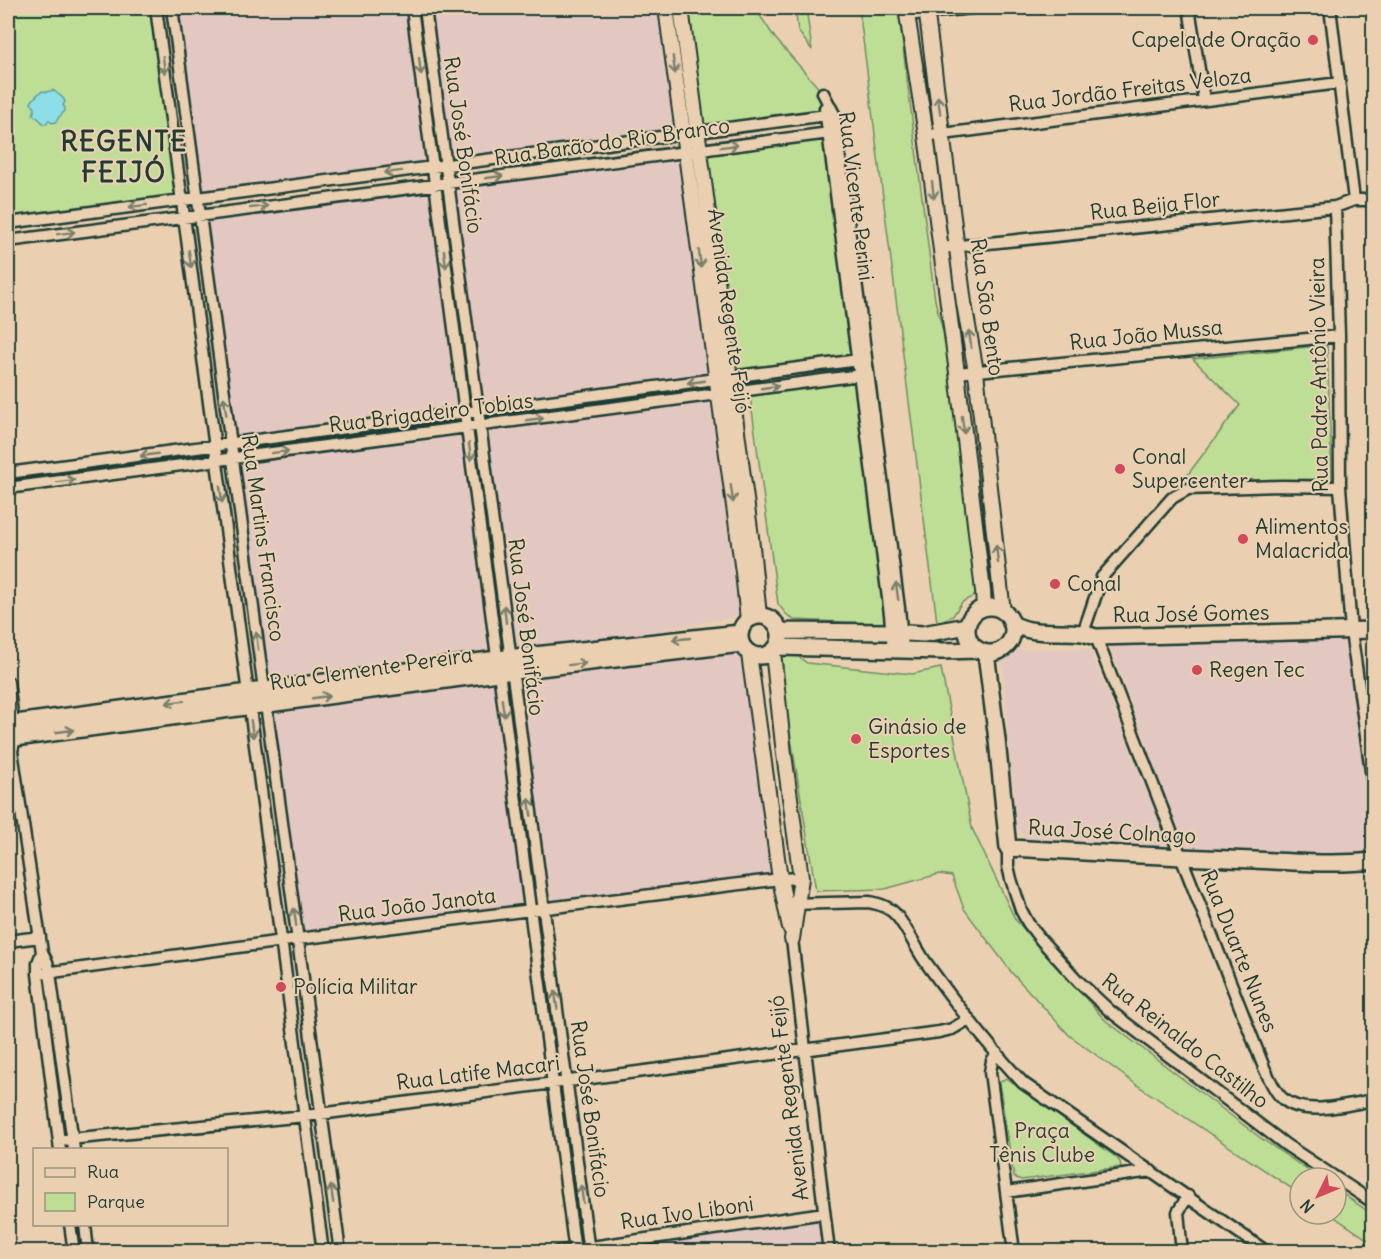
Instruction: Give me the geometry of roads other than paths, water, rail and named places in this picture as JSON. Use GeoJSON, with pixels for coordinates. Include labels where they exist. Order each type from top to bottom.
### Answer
{"type":"FeatureCollection","features":[{"type":"Feature","properties":{"kind":"main road"},"geometry":{"type":"LineString","coordinates":[[776,650],[781,636],[780,631],[777,624],[765,616],[747,633],[754,656],[764,657],[776,650],[898,649],[993,653],[1006,646],[1012,634],[1007,618],[997,609],[984,608],[973,615],[967,626],[969,640],[982,652]]}},
{"type":"Feature","properties":{"kind":"main road","name":"Rua José Gomes"},"geometry":{"type":"LineString","coordinates":[[1007,618],[1024,629],[1089,635],[1374,630]]}},
{"type":"Feature","properties":{"kind":"main road"},"geometry":{"type":"LineString","coordinates":[[780,631],[923,634],[967,626]]}},
{"type":"Feature","properties":{"kind":"main road","name":"Rua Clemente Pereira"},"geometry":{"type":"LineString","coordinates":[[10,737],[264,697],[747,633]]}},
{"type":"Feature","properties":{"kind":"main road","name":"Rua José Colnago"},"geometry":{"type":"LineString","coordinates":[[982,652],[997,740],[1008,848],[1344,863],[1374,861]]}},
{"type":"Feature","properties":{"kind":"street","name":"Rua Martins Francisco"},"geometry":{"type":"LineString","coordinates":[[156,8],[323,1251]]}},
{"type":"Feature","properties":{"kind":"street","name":"Rua Martins Francisco"},"geometry":{"type":"LineString","coordinates":[[172,8],[340,1251]]}},
{"type":"Feature","properties":{"kind":"street","name":"Rua José Bonifácio"},"geometry":{"type":"LineString","coordinates":[[412,8],[467,428],[544,909],[589,1249]]}},
{"type":"Feature","properties":{"kind":"street","name":"Rua José Bonifácio"},"geometry":{"type":"LineString","coordinates":[[425,8],[479,411],[530,910],[575,1250]]}},
{"type":"Feature","properties":{"kind":"street","name":"Avenida Regente Feijó"},"geometry":{"type":"LineString","coordinates":[[666,8],[693,151],[745,537],[747,633],[780,879],[791,904],[792,939],[829,1251]]}},
{"type":"Feature","properties":{"kind":"street","name":"Avenida Regente Feijó"},"geometry":{"type":"LineString","coordinates":[[681,8],[690,133]]}},
{"type":"Feature","properties":{"kind":"street"},"geometry":{"type":"LineString","coordinates":[[907,11],[972,8]]}},
{"type":"Feature","properties":{"kind":"street"},"geometry":{"type":"LineString","coordinates":[[1189,8],[1204,100]]}},
{"type":"Feature","properties":{"kind":"street"},"geometry":{"type":"LineString","coordinates":[[1330,8],[1354,200]]}},
{"type":"Feature","properties":{"kind":"street","name":"Rua São Bento"},"geometry":{"type":"LineString","coordinates":[[926,10],[1007,618]]}},
{"type":"Feature","properties":{"kind":"street","name":"Rua São Bento"},"geometry":{"type":"LineString","coordinates":[[907,11],[926,135],[957,373],[984,608]]}},
{"type":"Feature","properties":{"kind":"street","name":"Rua Jordão Freitas Veloza"},"geometry":{"type":"LineString","coordinates":[[926,135],[1339,83]]}},
{"type":"Feature","properties":{"kind":"street","name":"Rua Barão do Rio Branco"},"geometry":{"type":"LineString","coordinates":[[8,223],[830,115]]}},
{"type":"Feature","properties":{"kind":"street","name":"Rua Vicente Perini"},"geometry":{"type":"LineString","coordinates":[[830,115],[898,649]]}},
{"type":"Feature","properties":{"kind":"street","name":"Rua Barão do Rio Branco"},"geometry":{"type":"LineString","coordinates":[[8,241],[832,132]]}},
{"type":"Feature","properties":{"kind":"street","name":"Rua Beija Flor"},"geometry":{"type":"LineString","coordinates":[[940,248],[1335,207],[1354,200],[1374,200]]}},
{"type":"Feature","properties":{"kind":"street","name":"Rua Padre Antônio Vieira"},"geometry":{"type":"LineString","coordinates":[[1335,207],[1340,487],[1351,631],[1374,792]]}},
{"type":"Feature","properties":{"kind":"street","name":"Rua João Mussa"},"geometry":{"type":"LineString","coordinates":[[957,373],[1339,336]]}},
{"type":"Feature","properties":{"kind":"street","name":"Rua Brigadeiro Tobias"},"geometry":{"type":"LineString","coordinates":[[8,474],[862,360]]}},
{"type":"Feature","properties":{"kind":"street","name":"Rua Brigadeiro Tobias"},"geometry":{"type":"LineString","coordinates":[[8,488],[864,375]]}},
{"type":"Feature","properties":{"kind":"street"},"geometry":{"type":"LineString","coordinates":[[587,397],[589,412]]}},
{"type":"Feature","properties":{"kind":"street"},"geometry":{"type":"LineString","coordinates":[[1089,635],[1102,577],[1172,498],[1188,489],[1340,487]]}},
{"type":"Feature","properties":{"kind":"street"},"geometry":{"type":"LineString","coordinates":[[228,541],[244,538]]}},
{"type":"Feature","properties":{"kind":"street","name":"Rua Duarte Nunes"},"geometry":{"type":"LineString","coordinates":[[1089,635],[1275,1090],[1291,1105],[1310,1109],[1374,1100]]}},
{"type":"Feature","properties":{"kind":"street","name":"Avenida Regente Feijó"},"geometry":{"type":"LineString","coordinates":[[776,650],[784,754],[801,878],[791,904]]}},
{"type":"Feature","properties":{"kind":"street"},"geometry":{"type":"LineString","coordinates":[[8,682],[10,737],[42,952],[50,973],[74,1144]]}},
{"type":"Feature","properties":{"kind":"street"},"geometry":{"type":"LineString","coordinates":[[764,757],[784,754]]}},
{"type":"Feature","properties":{"kind":"street","name":"Rua Reinaldo Castilho"},"geometry":{"type":"LineString","coordinates":[[1008,848],[1008,866],[1021,910],[1041,940],[1078,981],[1110,1011],[1277,1138],[1318,1166]]}},
{"type":"Feature","properties":{"kind":"street","name":"Rua João Janota"},"geometry":{"type":"LineString","coordinates":[[38,974],[282,941],[801,878]]}},
{"type":"Feature","properties":{"kind":"street"},"geometry":{"type":"LineString","coordinates":[[791,904],[869,902],[879,903],[889,909],[897,916],[925,961],[969,1019],[1028,1088],[1267,1251]]}},
{"type":"Feature","properties":{"kind":"street"},"geometry":{"type":"LineString","coordinates":[[8,941],[40,937]]}},
{"type":"Feature","properties":{"kind":"street"},"geometry":{"type":"LineString","coordinates":[[42,952],[38,963],[38,974],[60,1144]]}},
{"type":"Feature","properties":{"kind":"street","name":"Rua Latife Macari"},"geometry":{"type":"LineString","coordinates":[[60,1144],[305,1116],[945,1031],[969,1019]]}},
{"type":"Feature","properties":{"kind":"street"},"geometry":{"type":"LineString","coordinates":[[997,1053],[992,1061],[990,1072],[1014,1251]]}},
{"type":"Feature","properties":{"kind":"street"},"geometry":{"type":"LineString","coordinates":[[1006,1192],[1151,1171]]}},
{"type":"Feature","properties":{"kind":"street","name":"Rua Reinaldo Castilho"},"geometry":{"type":"LineString","coordinates":[[1348,1186],[1374,1203]]}},
{"type":"Feature","properties":{"kind":"street"},"geometry":{"type":"LineString","coordinates":[[1182,1251],[1178,1212],[1188,1196]]}},
{"type":"Feature","properties":{"kind":"street","name":"Rua Ivo Liboni"},"geometry":{"type":"LineString","coordinates":[[557,1251],[589,1249],[824,1213]]}},
{"type":"Feature","properties":{"kind":"street"},"geometry":{"type":"LineString","coordinates":[[70,1226],[74,1251]]}},
{"type":"Feature","properties":{"kind":"street"},"geometry":{"type":"LineString","coordinates":[[85,1226],[88,1251]]}},
{"type":"Feature","properties":{"kind":"water"},"geometry":{"type":"Polygon","coordinates":[[[53,90],[63,98],[65,111],[56,122],[52,123],[49,120],[46,124],[33,115],[35,108],[31,103],[41,92],[53,90]]]}},
{"type":"Feature","properties":{"kind":"place","name":"Capela de Oração"},"geometry":{"type":"Point","coordinates":[1313,40]}},
{"type":"Feature","properties":{"kind":"place","name":"Conal Supercenter"},"geometry":{"type":"Point","coordinates":[1120,469]}},
{"type":"Feature","properties":{"kind":"place","name":"Alimentos Malacrida"},"geometry":{"type":"Point","coordinates":[1243,539]}},
{"type":"Feature","properties":{"kind":"place","name":"Conal"},"geometry":{"type":"Point","coordinates":[1055,584]}},
{"type":"Feature","properties":{"kind":"place","name":"Regen Tec"},"geometry":{"type":"Point","coordinates":[1197,670]}},
{"type":"Feature","properties":{"kind":"place","name":"Ginásio de Esportes"},"geometry":{"type":"Point","coordinates":[856,739]}},
{"type":"Feature","properties":{"kind":"place","name":"Polícia Militar"},"geometry":{"type":"Point","coordinates":[281,987]}},
{"type":"Feature","properties":{"kind":"district","name":"REGENTE FEIJÓ"},"geometry":{"type":"Point","coordinates":[124,158]}},
{"type":"Feature","properties":{"kind":"park label","name":"Praça Tênis Clube"},"geometry":{"type":"Point","coordinates":[1042,1143]}}]}
